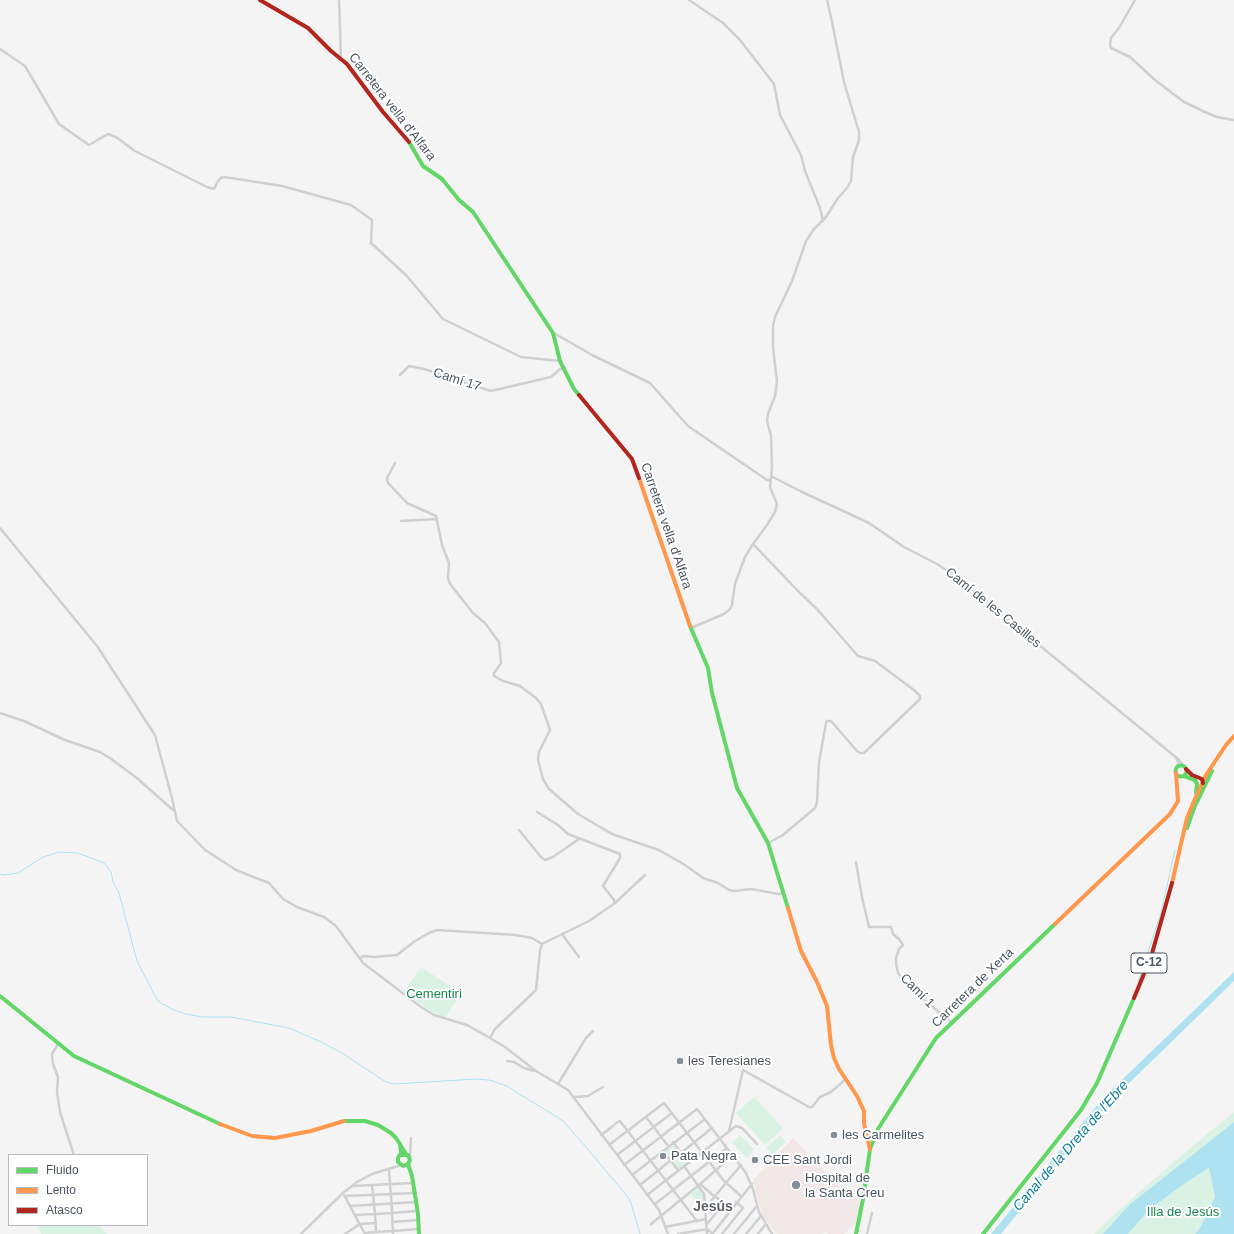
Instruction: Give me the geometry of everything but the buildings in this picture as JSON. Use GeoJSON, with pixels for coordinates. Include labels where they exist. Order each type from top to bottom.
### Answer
{"type":"FeatureCollection","features":[{"type":"Feature","properties":{"kind":"street","name":"Carretera vella d'Alfara"},"geometry":{"type":"LineString","coordinates":[[260,0],[308,28],[331,51],[341,58],[383,112],[410,143],[423,166],[442,179],[459,200],[473,212],[553,333],[560,361],[574,389],[632,459],[691,628],[708,668],[712,694],[737,788],[768,843],[801,951],[817,982],[827,1006],[831,1045],[834,1058],[864,1111],[864,1124],[870,1149]]}},
{"type":"Feature","properties":{"kind":"street"},"geometry":{"type":"LineString","coordinates":[[339,0],[341,58]]}},
{"type":"Feature","properties":{"kind":"street"},"geometry":{"type":"LineString","coordinates":[[689,0],[723,23],[740,40],[774,84],[780,115],[801,155],[805,170],[820,208],[823,221]]}},
{"type":"Feature","properties":{"kind":"street"},"geometry":{"type":"LineString","coordinates":[[691,628],[724,614],[730,609],[737,576],[753,544],[777,508],[770,489],[772,468],[771,436],[767,417],[775,396],[777,381],[773,348],[773,326],[775,317],[793,277],[806,241],[814,229],[823,221],[851,181],[853,157],[859,136],[858,128],[844,82],[827,0]]}},
{"type":"Feature","properties":{"kind":"street"},"geometry":{"type":"LineString","coordinates":[[1135,0],[1119,28],[1111,38],[1111,48],[1130,57],[1144,68],[1155,80],[1184,102],[1217,117],[1234,120]]}},
{"type":"Feature","properties":{"kind":"street"},"geometry":{"type":"LineString","coordinates":[[0,49],[25,66],[59,124],[89,145],[108,134],[116,137],[135,151],[207,188],[214,189],[222,177],[231,178],[282,186],[351,205],[372,220],[372,243],[406,275],[442,319],[521,357],[560,361]]}},
{"type":"Feature","properties":{"kind":"street","name":"Camí de les Casilles"},"geometry":{"type":"LineString","coordinates":[[553,333],[592,355],[650,383],[688,426],[767,480],[771,478],[869,523],[904,547],[937,564],[961,580],[1180,761],[1185,768]]}},
{"type":"Feature","properties":{"kind":"street","name":"Camí 17"},"geometry":{"type":"LineString","coordinates":[[400,375],[409,366],[424,369],[491,391],[551,377],[563,369]]}},
{"type":"Feature","properties":{"kind":"street"},"geometry":{"type":"LineString","coordinates":[[395,463],[387,478],[388,483],[407,503],[420,510],[436,515],[442,545],[449,565],[448,578],[450,584],[473,613],[485,623],[499,642],[501,663],[494,675],[503,681],[520,686],[538,700],[543,709],[550,730],[539,752],[538,760],[543,779],[549,789],[578,814],[612,834],[659,850],[686,865],[702,878],[718,883],[730,891],[751,889],[779,894],[783,893]]}},
{"type":"Feature","properties":{"kind":"street"},"geometry":{"type":"LineString","coordinates":[[401,521],[437,519]]}},
{"type":"Feature","properties":{"kind":"street"},"geometry":{"type":"LineString","coordinates":[[0,528],[97,646],[155,735],[177,821],[205,850],[236,870],[269,883],[283,900],[324,917],[336,926],[360,959],[376,974],[430,1012],[445,1019],[467,1026],[490,1038],[505,1047],[536,1071],[569,1091],[655,1204],[668,1234]]}},
{"type":"Feature","properties":{"kind":"street"},"geometry":{"type":"LineString","coordinates":[[753,544],[816,608],[858,656],[875,661],[920,696],[920,699],[864,753],[857,751],[831,721],[827,721],[820,762],[817,802],[815,808],[783,835],[768,843]]}},
{"type":"Feature","properties":{"kind":"street"},"geometry":{"type":"LineString","coordinates":[[0,713],[24,721],[65,740],[94,750],[110,758],[138,779],[174,811]]}},
{"type":"Feature","properties":{"kind":"street","name":"C-12"},"geometry":{"type":"LineString","coordinates":[[984,1234],[1068,1128],[1097,1083],[1124,1025],[1151,957],[1163,918],[1187,818],[1203,781],[1226,745],[1234,736]]}},
{"type":"Feature","properties":{"kind":"street","name":"C-12"},"geometry":{"type":"LineString","coordinates":[[1179,855],[1194,810],[1210,775],[1234,736]]}},
{"type":"Feature","properties":{"kind":"street"},"geometry":{"type":"LineString","coordinates":[[1197,779],[1205,774],[1226,745]]}},
{"type":"Feature","properties":{"kind":"street"},"geometry":{"type":"LineString","coordinates":[[1175,757],[1178,762],[1178,786]]}},
{"type":"Feature","properties":{"kind":"street"},"geometry":{"type":"LineString","coordinates":[[1194,810],[1203,781],[1206,780],[1215,764],[1218,762]]}},
{"type":"Feature","properties":{"kind":"street"},"geometry":{"type":"LineString","coordinates":[[1177,770],[1179,766],[1185,768],[1197,779]]}},
{"type":"Feature","properties":{"kind":"street"},"geometry":{"type":"LineString","coordinates":[[1178,786],[1179,781],[1186,773],[1185,768]]}},
{"type":"Feature","properties":{"kind":"street"},"geometry":{"type":"LineString","coordinates":[[1177,770],[1178,775],[1203,781]]}},
{"type":"Feature","properties":{"kind":"street"},"geometry":{"type":"LineString","coordinates":[[1187,818],[1197,789],[1197,779]]}},
{"type":"Feature","properties":{"kind":"street","name":"Carretera de Xerta"},"geometry":{"type":"LineString","coordinates":[[856,1234],[863,1199],[870,1149],[878,1129],[936,1038],[1173,811],[1178,801],[1178,786]]}},
{"type":"Feature","properties":{"kind":"street"},"geometry":{"type":"LineString","coordinates":[[537,812],[558,825],[564,831],[579,839],[589,841],[616,852],[621,856],[603,886],[614,900],[615,904]]}},
{"type":"Feature","properties":{"kind":"street"},"geometry":{"type":"LineString","coordinates":[[519,830],[545,860],[549,859],[579,839]]}},
{"type":"Feature","properties":{"kind":"street","name":"Camí 1"},"geometry":{"type":"LineString","coordinates":[[856,862],[869,927],[891,927],[893,934],[903,945],[898,949],[896,958],[898,972],[910,988],[951,1022]]}},
{"type":"Feature","properties":{"kind":"street"},"geometry":{"type":"LineString","coordinates":[[490,1038],[496,1029],[536,990],[542,944],[589,921],[615,904],[645,875]]}},
{"type":"Feature","properties":{"kind":"street"},"geometry":{"type":"LineString","coordinates":[[360,959],[363,956],[374,957],[397,955],[415,941],[432,931],[437,930],[516,935],[532,938],[542,944]]}},
{"type":"Feature","properties":{"kind":"street"},"geometry":{"type":"LineString","coordinates":[[562,934],[579,956]]}},
{"type":"Feature","properties":{"kind":"street"},"geometry":{"type":"LineString","coordinates":[[0,996],[74,1056],[230,1129],[252,1136],[275,1138],[284,1137],[342,1121],[353,1120],[365,1121],[378,1125],[391,1133],[396,1138],[410,1161],[403,1165],[372,1174],[351,1186],[303,1233]]}},
{"type":"Feature","properties":{"kind":"street"},"geometry":{"type":"LineString","coordinates":[[558,1084],[586,1038],[593,1031]]}},
{"type":"Feature","properties":{"kind":"street"},"geometry":{"type":"LineString","coordinates":[[58,1044],[52,1054],[53,1064],[58,1077],[57,1092],[60,1112],[74,1154]]}},
{"type":"Feature","properties":{"kind":"street"},"geometry":{"type":"LineString","coordinates":[[507,1061],[514,1062],[524,1068],[536,1071]]}},
{"type":"Feature","properties":{"kind":"street"},"geometry":{"type":"LineString","coordinates":[[729,1131],[743,1070],[809,1107],[812,1107],[820,1098],[831,1092],[847,1079]]}},
{"type":"Feature","properties":{"kind":"street"},"geometry":{"type":"LineString","coordinates":[[573,1097],[588,1096],[603,1087]]}},
{"type":"Feature","properties":{"kind":"street"},"geometry":{"type":"LineString","coordinates":[[609,1145],[664,1103],[726,1183],[741,1196]]}},
{"type":"Feature","properties":{"kind":"street"},"geometry":{"type":"LineString","coordinates":[[624,1165],[697,1109],[741,1165],[752,1184],[760,1216],[772,1234]]}},
{"type":"Feature","properties":{"kind":"street"},"geometry":{"type":"LineString","coordinates":[[617,1155],[672,1113]]}},
{"type":"Feature","properties":{"kind":"street"},"geometry":{"type":"LineString","coordinates":[[646,1117],[668,1146]]}},
{"type":"Feature","properties":{"kind":"street"},"geometry":{"type":"LineString","coordinates":[[632,1175],[673,1142],[705,1119]]}},
{"type":"Feature","properties":{"kind":"street"},"geometry":{"type":"LineString","coordinates":[[601,1135],[620,1121],[697,1221]]}},
{"type":"Feature","properties":{"kind":"street"},"geometry":{"type":"LineString","coordinates":[[647,1194],[736,1126],[739,1126],[757,1144]]}},
{"type":"Feature","properties":{"kind":"street"},"geometry":{"type":"LineString","coordinates":[[681,1153],[712,1128]]}},
{"type":"Feature","properties":{"kind":"street"},"geometry":{"type":"LineString","coordinates":[[407,1155],[411,1150],[411,1138]]}},
{"type":"Feature","properties":{"kind":"street"},"geometry":{"type":"LineString","coordinates":[[673,1142],[689,1163]]}},
{"type":"Feature","properties":{"kind":"street"},"geometry":{"type":"LineString","coordinates":[[343,1193],[365,1233],[419,1232],[418,1211],[412,1176],[398,1158],[400,1155],[400,1144]]}},
{"type":"Feature","properties":{"kind":"street"},"geometry":{"type":"LineString","coordinates":[[655,1204],[727,1148]]}},
{"type":"Feature","properties":{"kind":"street"},"geometry":{"type":"LineString","coordinates":[[663,1151],[678,1170]]}},
{"type":"Feature","properties":{"kind":"street"},"geometry":{"type":"LineString","coordinates":[[400,1155],[407,1155]]}},
{"type":"Feature","properties":{"kind":"street"},"geometry":{"type":"LineString","coordinates":[[651,1224],[700,1185],[733,1155]]}},
{"type":"Feature","properties":{"kind":"street"},"geometry":{"type":"LineString","coordinates":[[640,1185],[670,1160]]}},
{"type":"Feature","properties":{"kind":"street"},"geometry":{"type":"LineString","coordinates":[[705,1208],[741,1165]]}},
{"type":"Feature","properties":{"kind":"street"},"geometry":{"type":"LineString","coordinates":[[684,1166],[700,1185],[731,1209]]}},
{"type":"Feature","properties":{"kind":"street"},"geometry":{"type":"LineString","coordinates":[[390,1169],[393,1233]]}},
{"type":"Feature","properties":{"kind":"street"},"geometry":{"type":"LineString","coordinates":[[351,1186],[413,1183]]}},
{"type":"Feature","properties":{"kind":"street"},"geometry":{"type":"LineString","coordinates":[[707,1228],[713,1234],[736,1202],[752,1184]]}},
{"type":"Feature","properties":{"kind":"street"},"geometry":{"type":"LineString","coordinates":[[372,1185],[376,1232]]}},
{"type":"Feature","properties":{"kind":"street"},"geometry":{"type":"LineString","coordinates":[[700,1185],[704,1194],[707,1234]]}},
{"type":"Feature","properties":{"kind":"street"},"geometry":{"type":"LineString","coordinates":[[345,1196],[415,1193]]}},
{"type":"Feature","properties":{"kind":"street"},"geometry":{"type":"LineString","coordinates":[[350,1206],[416,1202]]}},
{"type":"Feature","properties":{"kind":"street"},"geometry":{"type":"LineString","coordinates":[[722,1234],[743,1208],[736,1202]]}},
{"type":"Feature","properties":{"kind":"street"},"geometry":{"type":"LineString","coordinates":[[706,1224],[724,1203]]}},
{"type":"Feature","properties":{"kind":"street"},"geometry":{"type":"LineString","coordinates":[[734,1234],[758,1207]]}},
{"type":"Feature","properties":{"kind":"street"},"geometry":{"type":"LineString","coordinates":[[355,1215],[418,1211]]}},
{"type":"Feature","properties":{"kind":"street"},"geometry":{"type":"LineString","coordinates":[[867,1234],[872,1213]]}},
{"type":"Feature","properties":{"kind":"street"},"geometry":{"type":"LineString","coordinates":[[746,1234],[760,1216]]}},
{"type":"Feature","properties":{"kind":"street"},"geometry":{"type":"LineString","coordinates":[[666,1227],[706,1219]]}},
{"type":"Feature","properties":{"kind":"street"},"geometry":{"type":"LineString","coordinates":[[392,1222],[418,1220]]}},
{"type":"Feature","properties":{"kind":"street"},"geometry":{"type":"LineString","coordinates":[[345,1234],[360,1224],[376,1223]]}},
{"type":"Feature","properties":{"kind":"street"},"geometry":{"type":"LineString","coordinates":[[758,1234],[765,1225]]}},
{"type":"Feature","properties":{"kind":"street"},"geometry":{"type":"LineString","coordinates":[[678,1234],[707,1228]]}},
{"type":"Feature","properties":{"kind":"street"},"geometry":{"type":"LineString","coordinates":[[766,1234],[769,1230]]}},
{"type":"Feature","properties":{"kind":"shaded area","name":"Hospital de la Santa Creu"},"geometry":{"type":"Polygon","coordinates":[[[793,1138],[840,1187],[844,1188],[860,1201],[856,1222],[844,1234],[828,1234],[826,1232],[823,1234],[777,1234],[763,1217],[753,1180],[793,1138]]]}},
{"type":"Feature","properties":{"kind":"green space","name":"Cementiri"},"geometry":{"type":"Polygon","coordinates":[[[421,967],[461,993],[445,1018],[431,1011],[404,992],[421,967]]]}},
{"type":"Feature","properties":{"kind":"green space"},"geometry":{"type":"Polygon","coordinates":[[[754,1097],[783,1128],[765,1145],[736,1113],[754,1097]]]}},
{"type":"Feature","properties":{"kind":"green space"},"geometry":{"type":"Polygon","coordinates":[[[1234,1112],[1234,1122],[1129,1205],[1103,1234],[1094,1234],[1176,1160],[1234,1112]]]}},
{"type":"Feature","properties":{"kind":"green space"},"geometry":{"type":"Polygon","coordinates":[[[740,1135],[754,1149],[747,1158],[732,1143],[740,1135]]]}},
{"type":"Feature","properties":{"kind":"green space"},"geometry":{"type":"Polygon","coordinates":[[[780,1135],[786,1142],[772,1155],[766,1148],[780,1135]]]}},
{"type":"Feature","properties":{"kind":"green space"},"geometry":{"type":"Polygon","coordinates":[[[673,1145],[687,1162],[679,1169],[665,1151],[673,1145]]]}},
{"type":"Feature","properties":{"kind":"green space","name":"Illa de Jesús"},"geometry":{"type":"Polygon","coordinates":[[[1209,1168],[1215,1197],[1199,1230],[1195,1234],[1128,1234],[1149,1210],[1185,1183],[1209,1168]]]}},
{"type":"Feature","properties":{"kind":"green space"},"geometry":{"type":"Polygon","coordinates":[[[699,1188],[703,1195],[703,1214],[690,1194],[699,1188]]]}},
{"type":"Feature","properties":{"kind":"green space"},"geometry":{"type":"Polygon","coordinates":[[[38,1226],[99,1226],[107,1234],[41,1234],[38,1226]]]}},
{"type":"Feature","properties":{"kind":"water","name":"Canal de la Dreta de l'Ebre"},"geometry":{"type":"Polygon","coordinates":[[[1234,972],[1234,981],[1124,1088],[1083,1132],[1001,1234],[991,1234],[1104,1097],[1234,972]]]}},
{"type":"Feature","properties":{"kind":"water"},"geometry":{"type":"Polygon","coordinates":[[[1234,1122],[1234,1234],[1195,1234],[1199,1230],[1215,1197],[1209,1168],[1185,1183],[1149,1210],[1128,1234],[1103,1234],[1129,1205],[1234,1122]]]}},
{"type":"Feature","properties":{"kind":"waterway"},"geometry":{"type":"LineString","coordinates":[[1138,982],[1161,913],[1175,850]]}},
{"type":"Feature","properties":{"kind":"waterway"},"geometry":{"type":"LineString","coordinates":[[0,874],[4,875],[18,873],[43,857],[59,852],[78,853],[104,863],[111,872],[113,882],[119,893],[137,961],[159,1002],[174,1010],[203,1017],[231,1017],[289,1028],[342,1053],[386,1082],[394,1084],[476,1079],[489,1080],[507,1086],[562,1120],[627,1196],[631,1203],[640,1234]]}},
{"type":"Feature","properties":{"kind":"traffic: fast"},"geometry":{"type":"LineString","coordinates":[[409,142],[423,166],[442,179],[459,200],[473,212],[553,333],[560,361],[574,389],[579,395]]}},
{"type":"Feature","properties":{"kind":"traffic: fast"},"geometry":{"type":"LineString","coordinates":[[690,626],[708,668],[712,693],[737,788],[768,843],[788,908]]}},
{"type":"Feature","properties":{"kind":"traffic: fast"},"geometry":{"type":"LineString","coordinates":[[1179,766],[1183,766],[1185,767],[1186,771],[1185,775],[1179,776],[1176,773],[1176,769],[1179,766]]}},
{"type":"Feature","properties":{"kind":"traffic: fast"},"geometry":{"type":"LineString","coordinates":[[1187,828],[1194,808],[1212,771]]}},
{"type":"Feature","properties":{"kind":"traffic: fast"},"geometry":{"type":"LineString","coordinates":[[1184,776],[1195,780],[1197,784],[1196,793]]}},
{"type":"Feature","properties":{"kind":"traffic: fast"},"geometry":{"type":"LineString","coordinates":[[856,1234],[863,1199],[870,1149],[878,1129],[936,1038],[1055,924]]}},
{"type":"Feature","properties":{"kind":"traffic: fast"},"geometry":{"type":"LineString","coordinates":[[0,996],[74,1056],[220,1124]]}},
{"type":"Feature","properties":{"kind":"traffic: fast"},"geometry":{"type":"LineString","coordinates":[[983,1234],[1081,1110],[1097,1083],[1134,998]]}},
{"type":"Feature","properties":{"kind":"traffic: fast"},"geometry":{"type":"LineString","coordinates":[[344,1121],[365,1121],[378,1125],[396,1138],[406,1154]]}},
{"type":"Feature","properties":{"kind":"traffic: fast"},"geometry":{"type":"LineString","coordinates":[[400,1144],[401,1153],[398,1158],[398,1162],[403,1166],[408,1164],[410,1160],[408,1155],[400,1155]]}},
{"type":"Feature","properties":{"kind":"traffic: fast"},"geometry":{"type":"LineString","coordinates":[[408,1164],[412,1176],[418,1214],[419,1234]]}},
{"type":"Feature","properties":{"kind":"traffic: slow"},"geometry":{"type":"LineString","coordinates":[[639,478],[690,626]]}},
{"type":"Feature","properties":{"kind":"traffic: slow"},"geometry":{"type":"LineString","coordinates":[[1172,883],[1187,818],[1194,801],[1206,775],[1226,745],[1234,736]]}},
{"type":"Feature","properties":{"kind":"traffic: slow"},"geometry":{"type":"LineString","coordinates":[[1055,924],[1170,814],[1178,801],[1176,773]]}},
{"type":"Feature","properties":{"kind":"traffic: slow"},"geometry":{"type":"LineString","coordinates":[[788,908],[801,951],[817,982],[827,1006],[831,1045],[834,1058],[839,1069],[857,1096],[864,1111],[864,1124],[870,1149]]}},
{"type":"Feature","properties":{"kind":"traffic: slow"},"geometry":{"type":"LineString","coordinates":[[220,1124],[252,1136],[275,1138],[311,1131],[344,1121]]}},
{"type":"Feature","properties":{"kind":"traffic: jam"},"geometry":{"type":"LineString","coordinates":[[260,0],[308,28],[331,51],[347,64],[383,112],[409,142]]}},
{"type":"Feature","properties":{"kind":"traffic: jam"},"geometry":{"type":"LineString","coordinates":[[579,395],[632,459],[639,478]]}},
{"type":"Feature","properties":{"kind":"traffic: jam"},"geometry":{"type":"LineString","coordinates":[[1186,769],[1192,775],[1202,779],[1203,783]]}},
{"type":"Feature","properties":{"kind":"traffic: jam"},"geometry":{"type":"LineString","coordinates":[[1134,998],[1151,957],[1172,883]]}},
{"type":"Feature","properties":{"kind":"place","name":"les Teresianes"},"geometry":{"type":"Point","coordinates":[680,1061]}},
{"type":"Feature","properties":{"kind":"place","name":"les Carmelites"},"geometry":{"type":"Point","coordinates":[834,1135]}},
{"type":"Feature","properties":{"kind":"place","name":"Pata Negra"},"geometry":{"type":"Point","coordinates":[663,1156]}},
{"type":"Feature","properties":{"kind":"place","name":"CEE Sant Jordi"},"geometry":{"type":"Point","coordinates":[755,1160]}},
{"type":"Feature","properties":{"kind":"place","name":"Hospital de la Santa Creu"},"geometry":{"type":"Point","coordinates":[796,1185]}},
{"type":"Feature","properties":{"kind":"district","name":"Jesús"},"geometry":{"type":"Point","coordinates":[713,1207]}}]}
